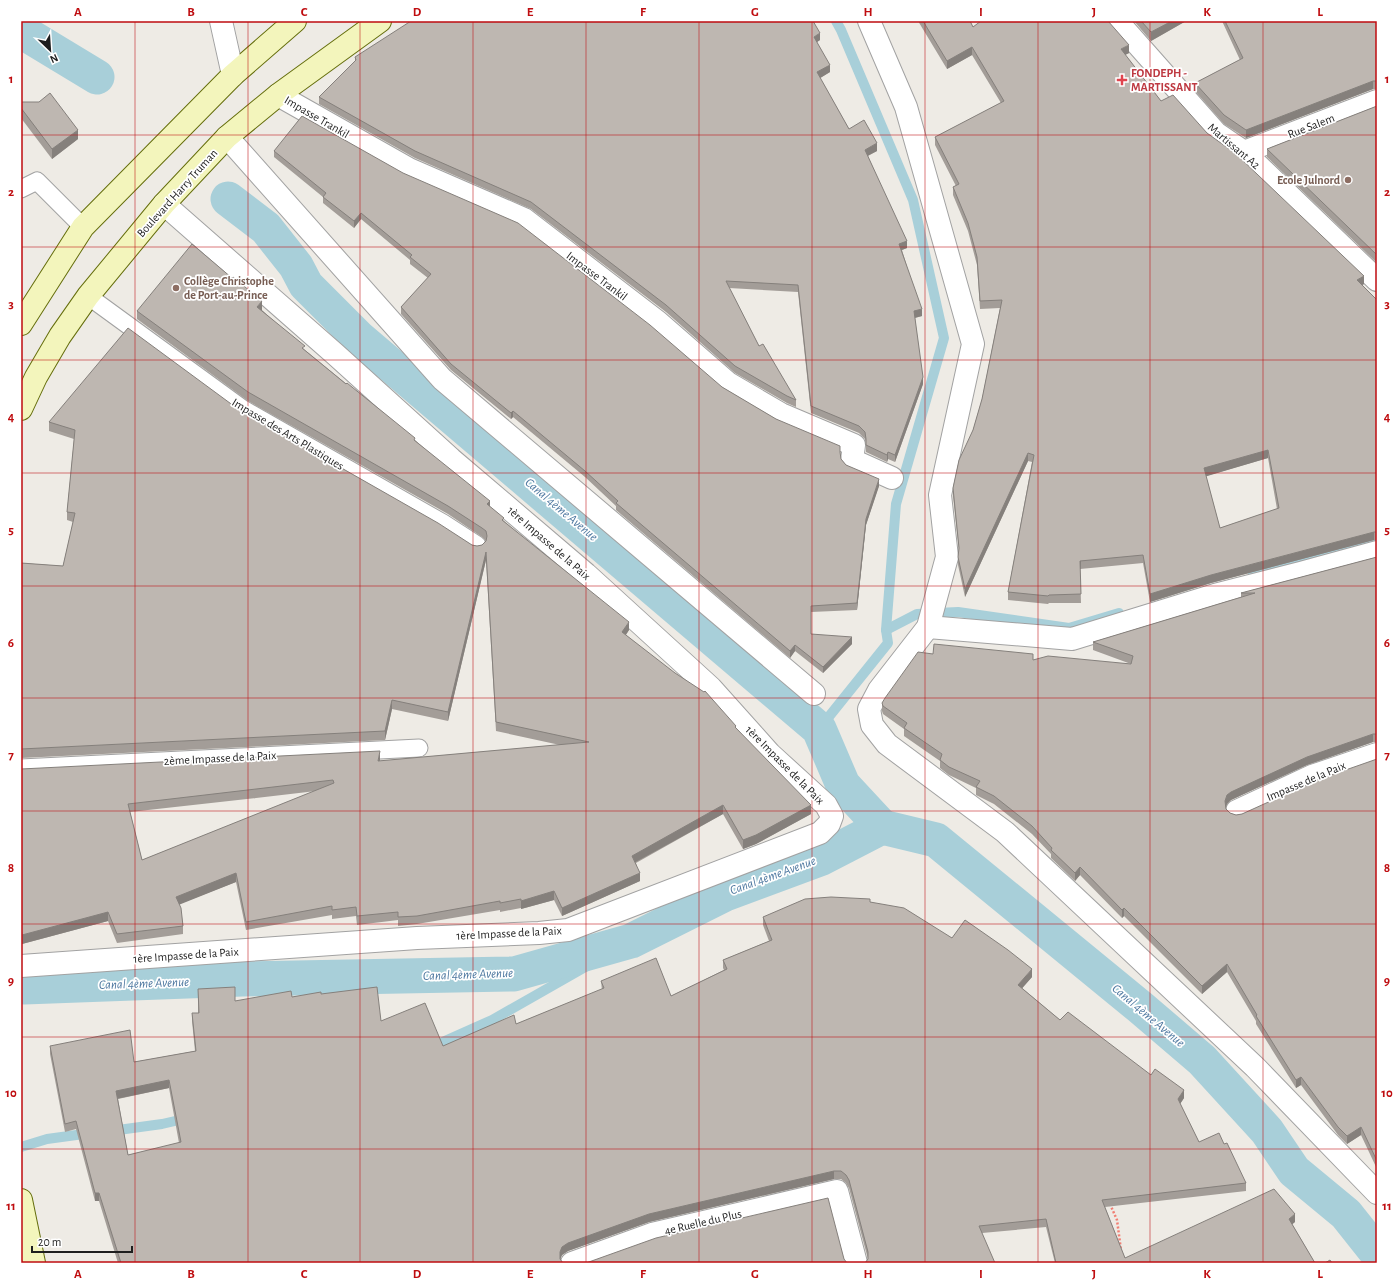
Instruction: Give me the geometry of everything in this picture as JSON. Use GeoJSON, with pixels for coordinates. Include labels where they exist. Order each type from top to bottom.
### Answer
{"type":"FeatureCollection","features":[{"type":"Feature","properties":{"kind":"main road"},"geometry":{"type":"LineString","coordinates":[[21,324],[82,227],[233,75],[294,21]]}},
{"type":"Feature","properties":{"kind":"main road","name":"Boulevard Harry Truman"},"geometry":{"type":"LineString","coordinates":[[21,409],[36,377],[52,350],[88,296],[164,204],[227,138],[278,95],[380,21]]}},
{"type":"Feature","properties":{"kind":"main road"},"geometry":{"type":"LineString","coordinates":[[21,1200],[34,1263]]}},
{"type":"Feature","properties":{"kind":"street"},"geometry":{"type":"LineString","coordinates":[[221,21],[233,75]]}},
{"type":"Feature","properties":{"kind":"street"},"geometry":{"type":"LineString","coordinates":[[869,21],[906,107],[973,344],[940,495],[947,557],[928,627],[879,690],[870,709],[872,725],[887,744],[1005,832],[1255,1067],[1377,1193]]}},
{"type":"Feature","properties":{"kind":"street","name":"Martissant A2"},"geometry":{"type":"LineString","coordinates":[[1117,21],[1216,133],[1244,152],[1377,280]]}},
{"type":"Feature","properties":{"kind":"street","name":"Impasse Trankil"},"geometry":{"type":"LineString","coordinates":[[278,95],[409,169],[524,219],[658,322],[728,383],[781,414],[854,445],[852,460],[892,478]]}},
{"type":"Feature","properties":{"kind":"street","name":"Rue Salem"},"geometry":{"type":"LineString","coordinates":[[1244,152],[1377,101]]}},
{"type":"Feature","properties":{"kind":"street"},"geometry":{"type":"LineString","coordinates":[[227,138],[442,379],[814,694]]}},
{"type":"Feature","properties":{"kind":"street","name":"1ère Impasse de la Paix"},"geometry":{"type":"LineString","coordinates":[[21,966],[417,938],[540,933],[568,930],[820,833],[829,824],[832,816],[826,805],[770,754],[711,688],[586,574],[451,459],[335,354],[164,204]]}},
{"type":"Feature","properties":{"kind":"street"},"geometry":{"type":"LineString","coordinates":[[928,627],[1072,639],[1215,595],[1377,552]]}},
{"type":"Feature","properties":{"kind":"street","name":"Impasse de la Paix"},"geometry":{"type":"LineString","coordinates":[[1237,811],[1312,776],[1377,754]]}},
{"type":"Feature","properties":{"kind":"street","name":"4e Ruelle du Plus"},"geometry":{"type":"LineString","coordinates":[[572,1263],[652,1234],[837,1191],[856,1263]]}},
{"type":"Feature","properties":{"kind":"lane"},"geometry":{"type":"LineString","coordinates":[[21,189],[38,181],[82,227]]}},
{"type":"Feature","properties":{"kind":"lane","name":"Impasse des Arts Plastiques"},"geometry":{"type":"LineString","coordinates":[[88,296],[243,409],[443,523],[477,545]]}},
{"type":"Feature","properties":{"kind":"lane","name":"2ème Impasse de la Paix"},"geometry":{"type":"LineString","coordinates":[[21,768],[419,748]]}},
{"type":"Feature","properties":{"kind":"path"},"geometry":{"type":"LineString","coordinates":[[1108,1200],[1117,1220],[1122,1256]]}},
{"type":"Feature","properties":{"kind":"building"},"geometry":{"type":"Polygon","coordinates":[[[411,21],[813,21],[820,33],[814,37],[830,65],[817,72],[849,129],[864,120],[877,143],[865,150],[907,241],[899,244],[922,309],[914,311],[923,377],[895,455],[888,452],[887,455],[866,445],[865,432],[859,426],[811,406],[798,285],[726,281],[759,346],[763,344],[796,400],[735,366],[666,305],[531,202],[415,151],[319,97],[356,60],[355,57],[411,21]]]}},
{"type":"Feature","properties":{"kind":"building"},"geometry":{"type":"Polygon","coordinates":[[[923,21],[970,21],[973,27],[981,21],[1108,21],[1129,45],[1121,49],[1161,101],[1173,95],[1207,133],[1236,154],[1364,276],[1357,280],[1377,300],[1377,532],[1211,575],[1150,594],[1143,555],[1080,561],[1081,594],[1048,596],[1008,592],[1034,455],[1028,453],[965,589],[958,557],[959,548],[953,488],[959,460],[973,430],[982,399],[1002,300],[980,301],[977,257],[968,223],[953,187],[959,184],[935,137],[1004,101],[972,47],[947,61],[923,21]],[[1268,450],[1204,468],[1220,528],[1279,508],[1268,450]]]}},
{"type":"Feature","properties":{"kind":"building"},"geometry":{"type":"Polygon","coordinates":[[[1141,21],[1172,21],[1151,32],[1141,21]]]}},
{"type":"Feature","properties":{"kind":"building"},"geometry":{"type":"Polygon","coordinates":[[[1225,21],[1377,21],[1377,81],[1373,81],[1246,130],[1224,115],[1195,83],[1243,58],[1225,21]]]}},
{"type":"Feature","properties":{"kind":"building"},"geometry":{"type":"Polygon","coordinates":[[[50,93],[78,130],[52,149],[21,108],[21,102],[39,102],[50,93]]]}},
{"type":"Feature","properties":{"kind":"building"},"geometry":{"type":"Polygon","coordinates":[[[1377,106],[1377,255],[1267,149],[1377,106]]]}},
{"type":"Feature","properties":{"kind":"building"},"geometry":{"type":"Polygon","coordinates":[[[302,116],[403,173],[518,223],[650,325],[722,387],[776,419],[840,446],[841,459],[846,465],[879,479],[866,519],[857,603],[811,606],[811,634],[852,637],[823,667],[795,645],[790,651],[616,503],[618,501],[585,471],[513,411],[511,413],[451,364],[401,307],[431,274],[410,257],[412,255],[361,213],[354,221],[323,197],[326,193],[274,151],[302,116]]]}},
{"type":"Feature","properties":{"kind":"building"},"geometry":{"type":"Polygon","coordinates":[[[192,244],[262,301],[257,307],[305,346],[302,348],[415,438],[414,440],[490,501],[487,504],[504,518],[502,520],[629,622],[622,632],[675,673],[704,692],[705,691],[736,726],[735,727],[811,805],[756,835],[743,840],[723,805],[632,856],[640,873],[562,908],[554,891],[521,901],[521,899],[500,903],[500,901],[417,916],[398,917],[398,912],[357,916],[356,907],[332,910],[332,906],[246,922],[236,873],[176,897],[181,908],[183,926],[117,934],[108,912],[22,935],[21,769],[380,751],[378,761],[589,742],[496,722],[486,552],[448,712],[392,700],[385,731],[21,749],[21,563],[63,566],[75,513],[67,512],[75,430],[49,422],[128,328],[238,409],[438,523],[472,545],[482,545],[486,541],[486,531],[482,528],[448,506],[248,392],[137,311],[192,244]],[[333,780],[128,804],[142,860],[334,783],[333,780]]]}},
{"type":"Feature","properties":{"kind":"building"},"geometry":{"type":"Polygon","coordinates":[[[1377,557],[1377,734],[1373,734],[1307,757],[1231,792],[1227,795],[1225,801],[1226,809],[1230,813],[1236,815],[1242,814],[1317,780],[1377,759],[1377,1161],[1361,1127],[1347,1136],[1338,1127],[1301,1077],[1296,1080],[1256,1016],[1257,1015],[1227,964],[1202,986],[1124,908],[1122,910],[1080,867],[1075,873],[1051,850],[1052,848],[1032,826],[994,796],[976,787],[980,781],[949,767],[940,760],[942,754],[904,728],[907,723],[883,706],[882,703],[918,652],[933,654],[934,644],[1033,654],[1033,660],[1048,656],[1131,664],[1133,656],[1093,642],[1255,593],[1241,593],[1377,557]]]}},
{"type":"Feature","properties":{"kind":"building"},"geometry":{"type":"Polygon","coordinates":[[[831,897],[870,899],[870,902],[904,908],[952,938],[965,920],[1032,969],[1018,985],[1060,1020],[1068,1012],[1151,1075],[1155,1069],[1184,1090],[1178,1099],[1199,1142],[1219,1133],[1224,1144],[1227,1143],[1246,1183],[1102,1200],[1125,1258],[1274,1189],[1295,1214],[1289,1219],[1315,1263],[1056,1263],[1046,1219],[979,1226],[995,1263],[865,1263],[868,1259],[868,1252],[849,1180],[841,1171],[834,1171],[649,1214],[568,1243],[562,1247],[560,1252],[560,1259],[563,1263],[121,1263],[99,1193],[95,1193],[76,1121],[65,1124],[50,1046],[130,1030],[134,1062],[196,1051],[192,1013],[199,1013],[198,989],[235,987],[235,1001],[291,991],[292,997],[321,992],[321,994],[377,987],[381,1021],[425,1003],[443,1046],[514,1015],[516,1024],[604,988],[601,981],[656,958],[671,996],[727,969],[723,960],[772,940],[763,917],[805,899],[831,897]],[[169,1080],[116,1091],[128,1155],[181,1142],[169,1080]]]}},
{"type":"Feature","properties":{"kind":"building"},"geometry":{"type":"Polygon","coordinates":[[[828,1198],[844,1259],[847,1263],[586,1263],[656,1238],[828,1198]]]}},
{"type":"Feature","properties":{"kind":"building"},"geometry":{"type":"Polygon","coordinates":[[[1330,1260],[1332,1263],[1325,1263],[1330,1260]]]}},
{"type":"Feature","properties":{"kind":"waterway"},"geometry":{"type":"LineString","coordinates":[[819,729],[888,643],[886,630],[896,504],[944,338],[913,200],[836,21]]}},
{"type":"Feature","properties":{"kind":"waterway"},"geometry":{"type":"LineString","coordinates":[[21,31],[97,77]]}},
{"type":"Feature","properties":{"kind":"waterway","name":"Canal 4ème Avenue"},"geometry":{"type":"LineString","coordinates":[[228,199],[266,228],[296,266],[306,285],[359,338],[819,729],[843,785],[882,827]]}},
{"type":"Feature","properties":{"kind":"waterway"},"geometry":{"type":"LineString","coordinates":[[1253,574],[1377,540]]}},
{"type":"Feature","properties":{"kind":"waterway"},"geometry":{"type":"LineString","coordinates":[[886,630],[917,614],[958,612],[1069,628],[1119,613]]}},
{"type":"Feature","properties":{"kind":"waterway","name":"Canal 4ème Avenue"},"geometry":{"type":"LineString","coordinates":[[24,987],[242,979],[514,974],[631,941],[725,894],[822,858],[882,827],[936,840],[1140,1007],[1202,1060],[1267,1131],[1294,1171],[1346,1214],[1377,1253]]}},
{"type":"Feature","properties":{"kind":"waterway"},"geometry":{"type":"LineString","coordinates":[[429,1048],[492,1020],[631,941]]}},
{"type":"Feature","properties":{"kind":"waterway"},"geometry":{"type":"LineString","coordinates":[[111,1131],[162,1124],[188,1118]]}},
{"type":"Feature","properties":{"kind":"waterway"},"geometry":{"type":"LineString","coordinates":[[21,1147],[47,1139],[91,1133]]}},
{"type":"Feature","properties":{"kind":"place","name":"FONDEPH - MARTISSANT"},"geometry":{"type":"Point","coordinates":[1122,80]}},
{"type":"Feature","properties":{"kind":"place","name":"Ecole Julnord"},"geometry":{"type":"Point","coordinates":[1348,180]}},
{"type":"Feature","properties":{"kind":"place","name":"Collège Christophe de Port-au-Prince"},"geometry":{"type":"Point","coordinates":[176,288]}}]}
